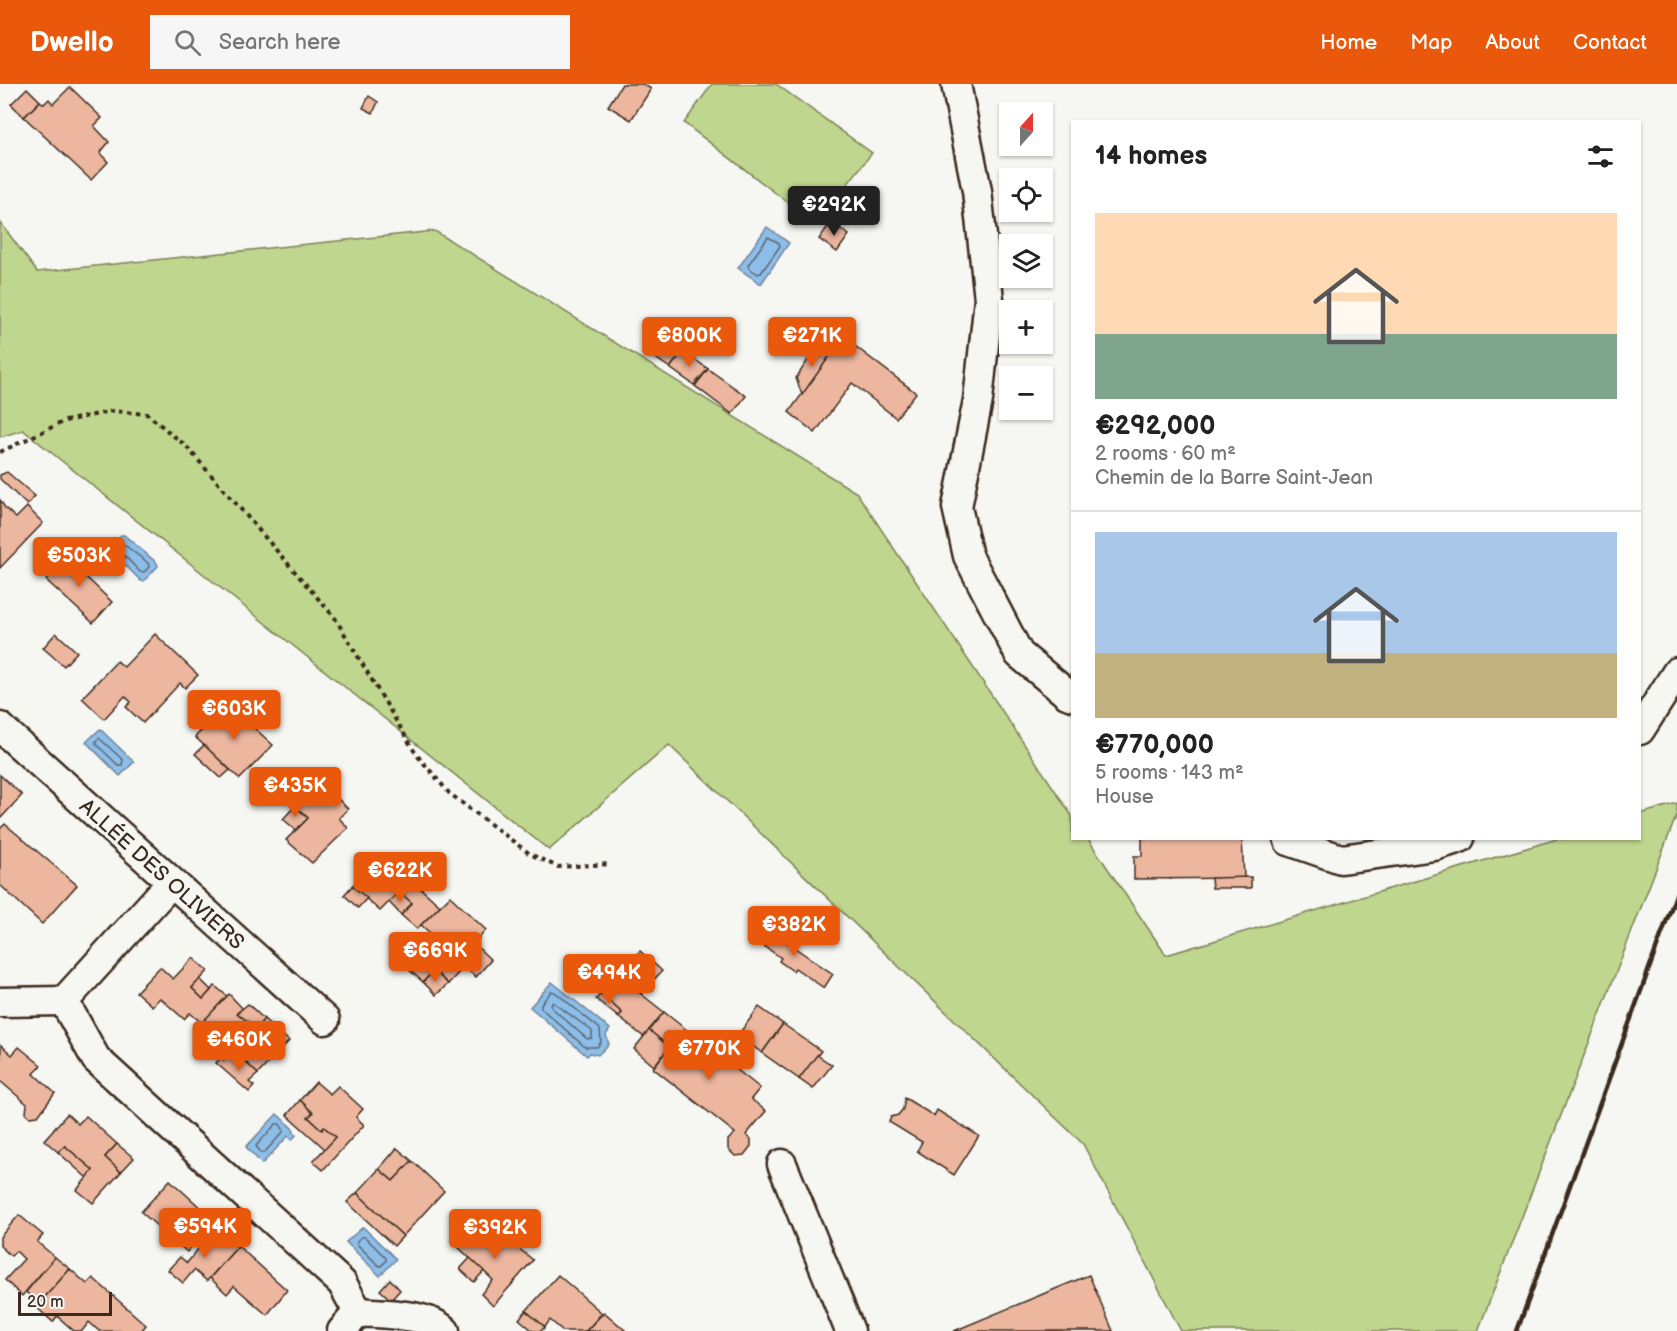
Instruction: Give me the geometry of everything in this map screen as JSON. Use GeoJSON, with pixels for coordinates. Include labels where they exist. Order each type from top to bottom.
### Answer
{"type":"FeatureCollection","features":[{"type":"Feature","properties":{"kind":"street"},"geometry":{"type":"LineString","coordinates":[[956,84],[977,191],[989,299],[978,400],[957,507],[968,556],[1019,654],[1071,695]]}},
{"type":"Feature","properties":{"kind":"street"},"geometry":{"type":"LineString","coordinates":[[1641,727],[1677,672]]}},
{"type":"Feature","properties":{"kind":"street","name":"ALLÉE DES OLIVIERS"},"geometry":{"type":"LineString","coordinates":[[0,727],[325,1020]]}},
{"type":"Feature","properties":{"kind":"street"},"geometry":{"type":"LineString","coordinates":[[1289,840],[1341,859],[1435,846],[1454,840]]}},
{"type":"Feature","properties":{"kind":"street"},"geometry":{"type":"LineString","coordinates":[[0,1002],[64,1001],[171,883]]}},
{"type":"Feature","properties":{"kind":"street"},"geometry":{"type":"LineString","coordinates":[[64,1001],[96,1059],[342,1283],[350,1321],[416,1317],[445,1331]]}},
{"type":"Feature","properties":{"kind":"street"},"geometry":{"type":"LineString","coordinates":[[782,1164],[850,1331]]}},
{"type":"Feature","properties":{"kind":"path"},"geometry":{"type":"LineString","coordinates":[[0,452],[65,421],[113,411],[147,414],[186,446],[335,618],[416,754],[449,792],[531,854],[558,867],[609,864]]}},
{"type":"Feature","properties":{"kind":"green space"},"geometry":{"type":"Polygon","coordinates":[[[712,84],[776,84],[872,153],[816,224],[684,123],[712,84]]]}},
{"type":"Feature","properties":{"kind":"green space"},"geometry":{"type":"Polygon","coordinates":[[[0,222],[37,272],[435,231],[857,493],[1071,814],[1071,840],[1089,840],[1166,955],[1554,840],[1641,840],[1641,814],[1677,803],[1677,814],[1478,1331],[1181,1331],[1083,1144],[669,745],[549,850],[23,430],[0,437],[0,222]]]}},
{"type":"Feature","properties":{"kind":"water"},"geometry":{"type":"Polygon","coordinates":[[[767,227],[789,243],[761,284],[738,268],[767,227]]]}},
{"type":"Feature","properties":{"kind":"water"},"geometry":{"type":"Polygon","coordinates":[[[121,535],[124,535],[157,563],[158,566],[144,581],[141,581],[110,550],[121,535]]]}},
{"type":"Feature","properties":{"kind":"water"},"geometry":{"type":"Polygon","coordinates":[[[100,729],[134,762],[120,776],[86,742],[100,729]]]}},
{"type":"Feature","properties":{"kind":"water"},"geometry":{"type":"Polygon","coordinates":[[[552,982],[610,1029],[606,1035],[609,1044],[598,1055],[590,1053],[587,1056],[530,1007],[552,982]]]}},
{"type":"Feature","properties":{"kind":"water"},"geometry":{"type":"Polygon","coordinates":[[[277,1114],[294,1130],[296,1135],[292,1140],[288,1136],[262,1164],[246,1147],[277,1114]]]}},
{"type":"Feature","properties":{"kind":"water"},"geometry":{"type":"Polygon","coordinates":[[[363,1227],[396,1259],[380,1276],[346,1242],[363,1227]]]}},
{"type":"Feature","properties":{"kind":"building"},"geometry":{"type":"Polygon","coordinates":[[[622,84],[643,84],[651,89],[631,120],[608,106],[622,84]]]}},
{"type":"Feature","properties":{"kind":"building"},"geometry":{"type":"Polygon","coordinates":[[[70,87],[102,118],[94,126],[109,142],[100,153],[108,162],[91,180],[24,117],[40,101],[44,104],[49,99],[53,104],[70,87]]]}},
{"type":"Feature","properties":{"kind":"building"},"geometry":{"type":"Polygon","coordinates":[[[27,88],[40,101],[24,117],[11,104],[27,88]]]}},
{"type":"Feature","properties":{"kind":"building"},"geometry":{"type":"Polygon","coordinates":[[[369,96],[378,102],[373,113],[363,108],[369,96]]]}},
{"type":"Feature","properties":{"kind":"building"},"geometry":{"type":"Polygon","coordinates":[[[831,222],[849,235],[837,252],[819,239],[831,222]]]}},
{"type":"Feature","properties":{"kind":"building"},"geometry":{"type":"Polygon","coordinates":[[[830,327],[916,393],[896,418],[852,383],[815,433],[789,412],[831,354],[818,345],[830,327]]]}},
{"type":"Feature","properties":{"kind":"building"},"geometry":{"type":"Polygon","coordinates":[[[667,339],[683,351],[670,368],[654,357],[667,339]]]}},
{"type":"Feature","properties":{"kind":"building"},"geometry":{"type":"Polygon","coordinates":[[[818,345],[831,354],[802,395],[796,378],[818,345]]]}},
{"type":"Feature","properties":{"kind":"building"},"geometry":{"type":"Polygon","coordinates":[[[683,351],[708,369],[694,385],[670,368],[683,351]]]}},
{"type":"Feature","properties":{"kind":"building"},"geometry":{"type":"Polygon","coordinates":[[[708,369],[746,396],[732,414],[695,386],[708,369]]]}},
{"type":"Feature","properties":{"kind":"building"},"geometry":{"type":"Polygon","coordinates":[[[7,472],[35,496],[27,505],[0,479],[0,475],[7,472]]]}},
{"type":"Feature","properties":{"kind":"building"},"geometry":{"type":"Polygon","coordinates":[[[0,500],[16,518],[27,507],[43,523],[0,568],[0,500]]]}},
{"type":"Feature","properties":{"kind":"building"},"geometry":{"type":"Polygon","coordinates":[[[72,553],[89,568],[83,574],[112,602],[93,623],[46,580],[72,553]]]}},
{"type":"Feature","properties":{"kind":"building"},"geometry":{"type":"Polygon","coordinates":[[[56,633],[77,652],[64,666],[43,648],[56,633]]]}},
{"type":"Feature","properties":{"kind":"building"},"geometry":{"type":"Polygon","coordinates":[[[155,634],[198,675],[185,688],[180,683],[143,723],[126,707],[131,702],[125,696],[104,719],[82,698],[117,661],[124,667],[155,634]]]}},
{"type":"Feature","properties":{"kind":"building"},"geometry":{"type":"Polygon","coordinates":[[[228,704],[273,745],[240,779],[195,737],[228,704]]]}},
{"type":"Feature","properties":{"kind":"building"},"geometry":{"type":"Polygon","coordinates":[[[204,745],[230,770],[221,778],[195,754],[204,745]]]}},
{"type":"Feature","properties":{"kind":"building"},"geometry":{"type":"Polygon","coordinates":[[[0,775],[22,795],[0,819],[0,775]]]}},
{"type":"Feature","properties":{"kind":"building"},"geometry":{"type":"Polygon","coordinates":[[[320,781],[348,809],[339,818],[348,828],[312,863],[286,840],[308,818],[295,806],[320,781]]]}},
{"type":"Feature","properties":{"kind":"building"},"geometry":{"type":"Polygon","coordinates":[[[295,806],[308,818],[296,830],[283,819],[295,806]]]}},
{"type":"Feature","properties":{"kind":"building"},"geometry":{"type":"Polygon","coordinates":[[[5,824],[77,885],[42,924],[0,885],[0,829],[5,824]]]}},
{"type":"Feature","properties":{"kind":"building"},"geometry":{"type":"Polygon","coordinates":[[[1142,840],[1242,840],[1244,878],[1134,879],[1134,856],[1142,856],[1142,840]]]}},
{"type":"Feature","properties":{"kind":"building"},"geometry":{"type":"Polygon","coordinates":[[[379,858],[413,889],[417,885],[440,906],[417,929],[401,915],[412,903],[399,892],[380,911],[352,886],[379,858]]]}},
{"type":"Feature","properties":{"kind":"building"},"geometry":{"type":"Polygon","coordinates":[[[1251,877],[1251,888],[1212,888],[1211,878],[1251,877]]]}},
{"type":"Feature","properties":{"kind":"building"},"geometry":{"type":"Polygon","coordinates":[[[352,886],[367,898],[358,908],[344,895],[352,886]]]}},
{"type":"Feature","properties":{"kind":"building"},"geometry":{"type":"Polygon","coordinates":[[[399,892],[412,903],[401,915],[389,902],[399,892]]]}},
{"type":"Feature","properties":{"kind":"building"},"geometry":{"type":"Polygon","coordinates":[[[450,896],[486,930],[474,944],[491,960],[476,977],[464,967],[448,984],[434,971],[423,982],[408,969],[437,939],[421,925],[450,896]]]}},
{"type":"Feature","properties":{"kind":"building"},"geometry":{"type":"Polygon","coordinates":[[[763,926],[833,974],[824,988],[795,968],[793,971],[779,961],[781,958],[754,939],[763,926]]]}},
{"type":"Feature","properties":{"kind":"building"},"geometry":{"type":"Polygon","coordinates":[[[640,951],[662,971],[641,993],[617,975],[640,951]]]}},
{"type":"Feature","properties":{"kind":"building"},"geometry":{"type":"Polygon","coordinates":[[[193,958],[208,971],[192,988],[203,999],[215,986],[227,996],[202,1023],[190,1013],[184,1019],[160,998],[152,1006],[136,992],[160,967],[173,979],[193,958]]]}},
{"type":"Feature","properties":{"kind":"building"},"geometry":{"type":"Polygon","coordinates":[[[603,964],[617,975],[607,987],[594,975],[603,964]]]}},
{"type":"Feature","properties":{"kind":"building"},"geometry":{"type":"Polygon","coordinates":[[[434,971],[448,984],[436,995],[423,982],[434,971]]]}},
{"type":"Feature","properties":{"kind":"building"},"geometry":{"type":"Polygon","coordinates":[[[617,975],[664,1012],[644,1037],[618,1017],[622,1013],[601,994],[617,975]]]}},
{"type":"Feature","properties":{"kind":"building"},"geometry":{"type":"Polygon","coordinates":[[[200,979],[211,990],[203,999],[192,988],[200,979]]]}},
{"type":"Feature","properties":{"kind":"building"},"geometry":{"type":"Polygon","coordinates":[[[229,994],[243,1009],[237,1013],[256,1028],[264,1019],[289,1041],[258,1074],[243,1060],[238,1064],[228,1055],[224,1060],[209,1046],[213,1042],[197,1028],[229,994]]]}},
{"type":"Feature","properties":{"kind":"building"},"geometry":{"type":"Polygon","coordinates":[[[601,994],[622,1013],[618,1017],[596,999],[601,994]]]}},
{"type":"Feature","properties":{"kind":"building"},"geometry":{"type":"Polygon","coordinates":[[[248,1004],[264,1019],[256,1028],[237,1013],[248,1004]]]}},
{"type":"Feature","properties":{"kind":"building"},"geometry":{"type":"Polygon","coordinates":[[[759,1007],[783,1024],[762,1053],[738,1035],[759,1007]]]}},
{"type":"Feature","properties":{"kind":"building"},"geometry":{"type":"Polygon","coordinates":[[[664,1012],[760,1088],[751,1099],[766,1111],[746,1135],[751,1139],[751,1146],[744,1155],[735,1156],[728,1149],[728,1140],[735,1133],[653,1068],[669,1047],[649,1030],[664,1012]]]}},
{"type":"Feature","properties":{"kind":"building"},"geometry":{"type":"Polygon","coordinates":[[[783,1024],[821,1051],[799,1079],[762,1053],[783,1024]]]}},
{"type":"Feature","properties":{"kind":"building"},"geometry":{"type":"Polygon","coordinates":[[[649,1030],[669,1047],[654,1066],[634,1049],[649,1030]]]}},
{"type":"Feature","properties":{"kind":"building"},"geometry":{"type":"Polygon","coordinates":[[[1,1045],[12,1055],[19,1047],[41,1065],[34,1074],[55,1093],[38,1116],[30,1117],[26,1113],[27,1104],[0,1081],[1,1045]]]}},
{"type":"Feature","properties":{"kind":"building"},"geometry":{"type":"Polygon","coordinates":[[[228,1055],[238,1064],[243,1060],[258,1074],[249,1082],[254,1086],[249,1092],[216,1063],[221,1057],[224,1060],[228,1055]]]}},
{"type":"Feature","properties":{"kind":"building"},"geometry":{"type":"Polygon","coordinates":[[[817,1055],[832,1065],[813,1089],[799,1079],[817,1055]]]}},
{"type":"Feature","properties":{"kind":"building"},"geometry":{"type":"Polygon","coordinates":[[[316,1082],[330,1094],[338,1086],[363,1109],[356,1117],[364,1125],[323,1170],[313,1161],[336,1137],[324,1127],[322,1130],[308,1117],[313,1113],[300,1100],[316,1082]]]}},
{"type":"Feature","properties":{"kind":"building"},"geometry":{"type":"Polygon","coordinates":[[[905,1098],[934,1116],[937,1110],[979,1136],[954,1175],[917,1151],[922,1142],[889,1122],[891,1117],[898,1115],[903,1109],[905,1098]]]}},
{"type":"Feature","properties":{"kind":"building"},"geometry":{"type":"Polygon","coordinates":[[[300,1100],[313,1113],[308,1117],[322,1130],[324,1127],[336,1137],[325,1149],[287,1115],[300,1100]]]}},
{"type":"Feature","properties":{"kind":"building"},"geometry":{"type":"Polygon","coordinates":[[[67,1114],[78,1124],[86,1116],[117,1144],[105,1157],[121,1172],[93,1203],[77,1190],[93,1170],[65,1146],[58,1152],[44,1140],[67,1114]]]}},
{"type":"Feature","properties":{"kind":"building"},"geometry":{"type":"Polygon","coordinates":[[[117,1144],[134,1158],[121,1172],[105,1157],[117,1144]]]}},
{"type":"Feature","properties":{"kind":"building"},"geometry":{"type":"Polygon","coordinates":[[[65,1146],[93,1170],[87,1178],[58,1152],[65,1146]]]}},
{"type":"Feature","properties":{"kind":"building"},"geometry":{"type":"Polygon","coordinates":[[[397,1148],[412,1161],[393,1181],[379,1169],[397,1148]]]}},
{"type":"Feature","properties":{"kind":"building"},"geometry":{"type":"Polygon","coordinates":[[[412,1161],[444,1191],[403,1236],[357,1193],[379,1169],[393,1181],[412,1161]]]}},
{"type":"Feature","properties":{"kind":"building"},"geometry":{"type":"Polygon","coordinates":[[[170,1180],[214,1220],[187,1252],[141,1212],[170,1180]]]}},
{"type":"Feature","properties":{"kind":"building"},"geometry":{"type":"Polygon","coordinates":[[[357,1193],[403,1236],[394,1246],[347,1202],[357,1193]]]}},
{"type":"Feature","properties":{"kind":"building"},"geometry":{"type":"Polygon","coordinates":[[[19,1215],[43,1235],[37,1242],[55,1257],[22,1296],[5,1280],[24,1259],[16,1251],[11,1256],[0,1246],[0,1237],[19,1215]]]}},
{"type":"Feature","properties":{"kind":"building"},"geometry":{"type":"Polygon","coordinates":[[[483,1221],[508,1243],[510,1241],[533,1260],[493,1306],[481,1294],[493,1280],[459,1248],[483,1221]]]}},
{"type":"Feature","properties":{"kind":"building"},"geometry":{"type":"Polygon","coordinates":[[[224,1233],[238,1246],[207,1281],[194,1270],[183,1283],[168,1270],[180,1257],[187,1263],[207,1238],[214,1244],[224,1233]]]}},
{"type":"Feature","properties":{"kind":"building"},"geometry":{"type":"Polygon","coordinates":[[[238,1246],[287,1290],[267,1315],[234,1286],[227,1294],[210,1278],[238,1246]]]}},
{"type":"Feature","properties":{"kind":"building"},"geometry":{"type":"Polygon","coordinates":[[[55,1257],[70,1269],[36,1307],[34,1306],[37,1303],[26,1292],[55,1257]]]}},
{"type":"Feature","properties":{"kind":"building"},"geometry":{"type":"Polygon","coordinates":[[[470,1258],[484,1271],[474,1282],[460,1269],[470,1258]]]}},
{"type":"Feature","properties":{"kind":"building"},"geometry":{"type":"Polygon","coordinates":[[[70,1269],[87,1284],[93,1278],[146,1325],[141,1331],[99,1331],[89,1322],[82,1331],[74,1331],[57,1316],[53,1322],[36,1307],[70,1269]]]}},
{"type":"Feature","properties":{"kind":"building"},"geometry":{"type":"Polygon","coordinates":[[[558,1275],[602,1313],[586,1331],[563,1331],[550,1320],[545,1327],[526,1311],[558,1275]]]}},
{"type":"Feature","properties":{"kind":"building"},"geometry":{"type":"Polygon","coordinates":[[[1089,1275],[1113,1331],[954,1331],[1089,1275]]]}},
{"type":"Feature","properties":{"kind":"building"},"geometry":{"type":"Polygon","coordinates":[[[390,1279],[400,1290],[391,1300],[380,1290],[390,1279]]]}},
{"type":"Feature","properties":{"kind":"building"},"geometry":{"type":"Polygon","coordinates":[[[526,1311],[545,1327],[541,1331],[533,1331],[519,1319],[526,1311]]]}},
{"type":"Feature","properties":{"kind":"building"},"geometry":{"type":"Polygon","coordinates":[[[604,1312],[626,1331],[586,1331],[604,1312]]]}},
{"type":"Feature","properties":{"kind":"railway"},"geometry":{"type":"LineString","coordinates":[[1517,1331],[1677,892]]}}]}
